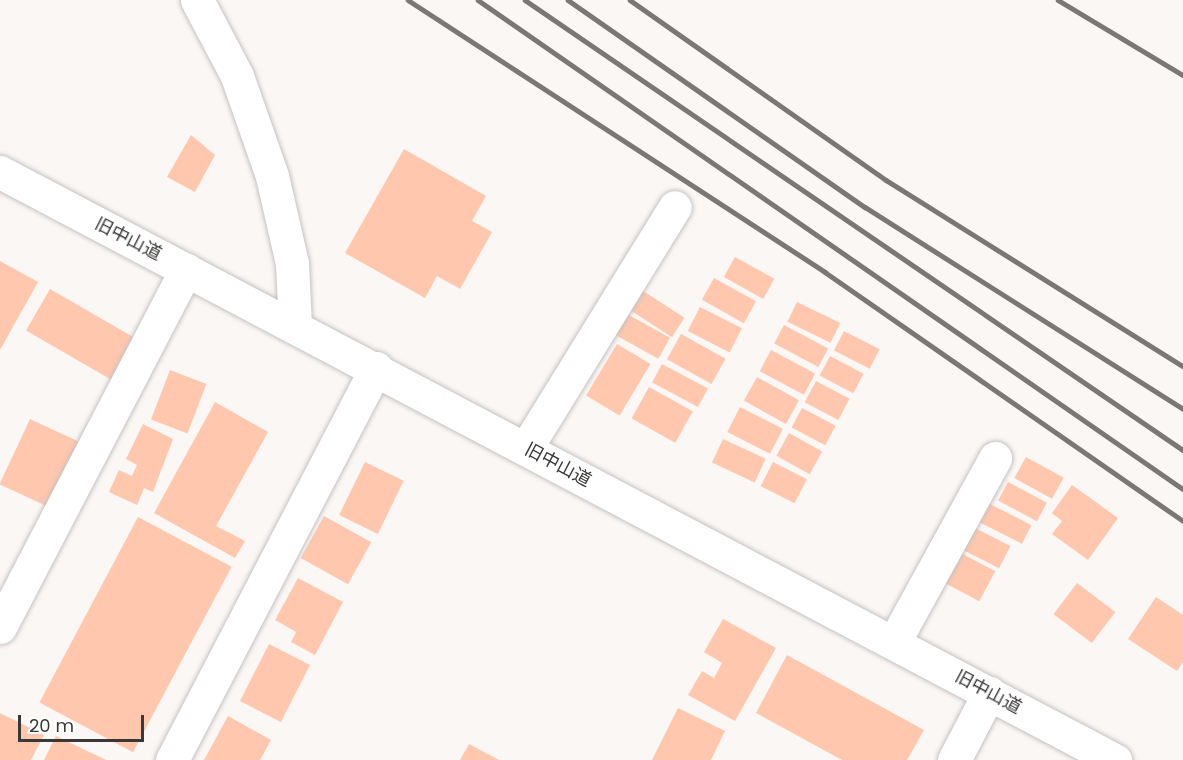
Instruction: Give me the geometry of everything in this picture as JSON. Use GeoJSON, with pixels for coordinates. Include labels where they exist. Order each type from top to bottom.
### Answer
{"type":"FeatureCollection","features":[{"type":"Feature","properties":{"kind":"main road"},"geometry":{"type":"LineString","coordinates":[[197,0],[237,76],[272,176],[292,263],[295,326]]}},
{"type":"Feature","properties":{"kind":"main road","name":"旧中山道"},"geometry":{"type":"LineString","coordinates":[[0,172],[376,368],[1116,760]]}},
{"type":"Feature","properties":{"kind":"main road"},"geometry":{"type":"LineString","coordinates":[[526,448],[675,207]]}},
{"type":"Feature","properties":{"kind":"main road"},"geometry":{"type":"LineString","coordinates":[[0,627],[186,269]]}},
{"type":"Feature","properties":{"kind":"main road"},"geometry":{"type":"LineString","coordinates":[[172,760],[376,368]]}},
{"type":"Feature","properties":{"kind":"main road"},"geometry":{"type":"LineString","coordinates":[[894,642],[994,458]]}},
{"type":"Feature","properties":{"kind":"main road"},"geometry":{"type":"LineString","coordinates":[[954,760],[990,693]]}},
{"type":"Feature","properties":{"kind":"building"},"geometry":{"type":"Polygon","coordinates":[[[191,135],[215,155],[195,192],[167,177],[191,135]]]}},
{"type":"Feature","properties":{"kind":"building"},"geometry":{"type":"Polygon","coordinates":[[[404,149],[486,196],[472,221],[492,232],[460,289],[437,276],[425,298],[345,253],[404,149]]]}},
{"type":"Feature","properties":{"kind":"building"},"geometry":{"type":"Polygon","coordinates":[[[735,257],[774,279],[763,299],[724,277],[735,257]]]}},
{"type":"Feature","properties":{"kind":"building"},"geometry":{"type":"Polygon","coordinates":[[[0,261],[38,282],[0,350],[0,261]]]}},
{"type":"Feature","properties":{"kind":"building"},"geometry":{"type":"Polygon","coordinates":[[[714,278],[756,301],[744,323],[702,300],[714,278]]]}},
{"type":"Feature","properties":{"kind":"building"},"geometry":{"type":"Polygon","coordinates":[[[50,289],[140,341],[116,383],[26,331],[50,289]]]}},
{"type":"Feature","properties":{"kind":"building"},"geometry":{"type":"Polygon","coordinates":[[[640,289],[684,318],[672,337],[627,308],[640,289]]]}},
{"type":"Feature","properties":{"kind":"building"},"geometry":{"type":"Polygon","coordinates":[[[797,302],[840,323],[830,343],[787,322],[797,302]]]}},
{"type":"Feature","properties":{"kind":"building"},"geometry":{"type":"Polygon","coordinates":[[[700,307],[742,328],[730,352],[688,331],[700,307]]]}},
{"type":"Feature","properties":{"kind":"building"},"geometry":{"type":"Polygon","coordinates":[[[627,314],[670,338],[658,359],[615,335],[627,314]]]}},
{"type":"Feature","properties":{"kind":"building"},"geometry":{"type":"Polygon","coordinates":[[[784,325],[828,348],[818,367],[774,344],[784,325]]]}},
{"type":"Feature","properties":{"kind":"building"},"geometry":{"type":"Polygon","coordinates":[[[844,331],[880,349],[870,369],[834,351],[844,331]]]}},
{"type":"Feature","properties":{"kind":"building"},"geometry":{"type":"Polygon","coordinates":[[[681,334],[726,359],[712,384],[667,359],[681,334]]]}},
{"type":"Feature","properties":{"kind":"building"},"geometry":{"type":"Polygon","coordinates":[[[617,344],[650,364],[620,416],[586,395],[617,344]]]}},
{"type":"Feature","properties":{"kind":"building"},"geometry":{"type":"Polygon","coordinates":[[[771,350],[815,373],[804,395],[760,371],[771,350]]]}},
{"type":"Feature","properties":{"kind":"building"},"geometry":{"type":"Polygon","coordinates":[[[830,356],[864,374],[853,393],[820,375],[830,356]]]}},
{"type":"Feature","properties":{"kind":"building"},"geometry":{"type":"Polygon","coordinates":[[[662,364],[708,388],[698,407],[652,383],[662,364]]]}},
{"type":"Feature","properties":{"kind":"building"},"geometry":{"type":"Polygon","coordinates":[[[170,370],[206,384],[187,433],[151,419],[170,370]]]}},
{"type":"Feature","properties":{"kind":"building"},"geometry":{"type":"Polygon","coordinates":[[[757,377],[799,400],[786,424],[744,401],[757,377]]]}},
{"type":"Feature","properties":{"kind":"building"},"geometry":{"type":"Polygon","coordinates":[[[816,381],[850,399],[838,420],[805,402],[816,381]]]}},
{"type":"Feature","properties":{"kind":"building"},"geometry":{"type":"Polygon","coordinates":[[[649,387],[693,411],[675,443],[632,418],[649,387]]]}},
{"type":"Feature","properties":{"kind":"building"},"geometry":{"type":"Polygon","coordinates":[[[215,402],[268,432],[216,526],[245,541],[235,558],[154,513],[215,402]]]}},
{"type":"Feature","properties":{"kind":"building"},"geometry":{"type":"Polygon","coordinates":[[[740,407],[783,429],[770,454],[727,432],[740,407]]]}},
{"type":"Feature","properties":{"kind":"building"},"geometry":{"type":"Polygon","coordinates":[[[802,408],[836,426],[825,445],[792,427],[802,408]]]}},
{"type":"Feature","properties":{"kind":"building"},"geometry":{"type":"Polygon","coordinates":[[[30,419],[79,442],[49,507],[0,484],[30,419]]]}},
{"type":"Feature","properties":{"kind":"building"},"geometry":{"type":"Polygon","coordinates":[[[143,424],[173,439],[153,492],[144,488],[137,505],[109,492],[119,470],[132,476],[137,465],[126,459],[143,424]]]}},
{"type":"Feature","properties":{"kind":"building"},"geometry":{"type":"Polygon","coordinates":[[[789,433],[822,451],[810,474],[776,456],[789,433]]]}},
{"type":"Feature","properties":{"kind":"building"},"geometry":{"type":"Polygon","coordinates":[[[723,439],[766,459],[755,482],[712,463],[723,439]]]}},
{"type":"Feature","properties":{"kind":"building"},"geometry":{"type":"Polygon","coordinates":[[[1026,457],[1064,478],[1052,499],[1014,478],[1026,457]]]}},
{"type":"Feature","properties":{"kind":"building"},"geometry":{"type":"Polygon","coordinates":[[[365,462],[404,481],[378,534],[339,515],[365,462]]]}},
{"type":"Feature","properties":{"kind":"building"},"geometry":{"type":"Polygon","coordinates":[[[773,462],[807,479],[795,503],[761,486],[773,462]]]}},
{"type":"Feature","properties":{"kind":"building"},"geometry":{"type":"Polygon","coordinates":[[[1008,482],[1047,503],[1037,521],[998,501],[1008,482]]]}},
{"type":"Feature","properties":{"kind":"building"},"geometry":{"type":"Polygon","coordinates":[[[1072,485],[1118,518],[1088,560],[1052,534],[1062,521],[1052,513],[1072,485]]]}},
{"type":"Feature","properties":{"kind":"building"},"geometry":{"type":"Polygon","coordinates":[[[986,502],[1031,525],[1022,544],[976,521],[986,502]]]}},
{"type":"Feature","properties":{"kind":"building"},"geometry":{"type":"Polygon","coordinates":[[[324,516],[371,542],[348,584],[301,558],[324,516]]]}},
{"type":"Feature","properties":{"kind":"building"},"geometry":{"type":"Polygon","coordinates":[[[138,517],[232,567],[133,752],[39,702],[138,517]]]}},
{"type":"Feature","properties":{"kind":"building"},"geometry":{"type":"Polygon","coordinates":[[[973,527],[1010,546],[999,568],[962,549],[973,527]]]}},
{"type":"Feature","properties":{"kind":"building"},"geometry":{"type":"Polygon","coordinates":[[[959,552],[995,571],[979,601],[943,582],[959,552]]]}},
{"type":"Feature","properties":{"kind":"building"},"geometry":{"type":"Polygon","coordinates":[[[298,578],[343,602],[315,655],[291,642],[296,632],[275,620],[298,578]]]}},
{"type":"Feature","properties":{"kind":"building"},"geometry":{"type":"Polygon","coordinates":[[[1077,583],[1115,612],[1092,643],[1054,614],[1077,583]]]}},
{"type":"Feature","properties":{"kind":"building"},"geometry":{"type":"Polygon","coordinates":[[[1156,597],[1183,615],[1183,662],[1177,671],[1128,639],[1156,597]]]}},
{"type":"Feature","properties":{"kind":"building"},"geometry":{"type":"Polygon","coordinates":[[[723,619],[776,648],[735,721],[688,695],[702,671],[714,678],[722,663],[704,652],[723,619]]]}},
{"type":"Feature","properties":{"kind":"building"},"geometry":{"type":"Polygon","coordinates":[[[269,644],[310,665],[281,722],[240,701],[269,644]]]}},
{"type":"Feature","properties":{"kind":"building"},"geometry":{"type":"Polygon","coordinates":[[[787,655],[924,730],[907,760],[842,760],[756,713],[787,655]]]}},
{"type":"Feature","properties":{"kind":"building"},"geometry":{"type":"Polygon","coordinates":[[[678,708],[725,731],[711,760],[652,760],[678,708]]]}},
{"type":"Feature","properties":{"kind":"building"},"geometry":{"type":"Polygon","coordinates":[[[0,713],[44,735],[31,760],[0,760],[0,713]]]}},
{"type":"Feature","properties":{"kind":"building"},"geometry":{"type":"Polygon","coordinates":[[[228,716],[271,740],[260,760],[204,760],[228,716]]]}},
{"type":"Feature","properties":{"kind":"building"},"geometry":{"type":"Polygon","coordinates":[[[56,736],[106,760],[44,760],[56,736]]]}},
{"type":"Feature","properties":{"kind":"building"},"geometry":{"type":"Polygon","coordinates":[[[469,744],[499,760],[460,760],[469,744]]]}},
{"type":"Feature","properties":{"kind":"railway"},"geometry":{"type":"LineString","coordinates":[[408,0],[825,272],[1183,521]]}},
{"type":"Feature","properties":{"kind":"railway"},"geometry":{"type":"LineString","coordinates":[[478,0],[1183,489]]}},
{"type":"Feature","properties":{"kind":"railway"},"geometry":{"type":"LineString","coordinates":[[525,0],[1183,450]]}},
{"type":"Feature","properties":{"kind":"railway"},"geometry":{"type":"LineString","coordinates":[[568,0],[865,207],[1183,409]]}},
{"type":"Feature","properties":{"kind":"railway"},"geometry":{"type":"LineString","coordinates":[[630,0],[886,180],[1183,366]]}},
{"type":"Feature","properties":{"kind":"railway"},"geometry":{"type":"LineString","coordinates":[[1058,0],[1183,75]]}}]}
